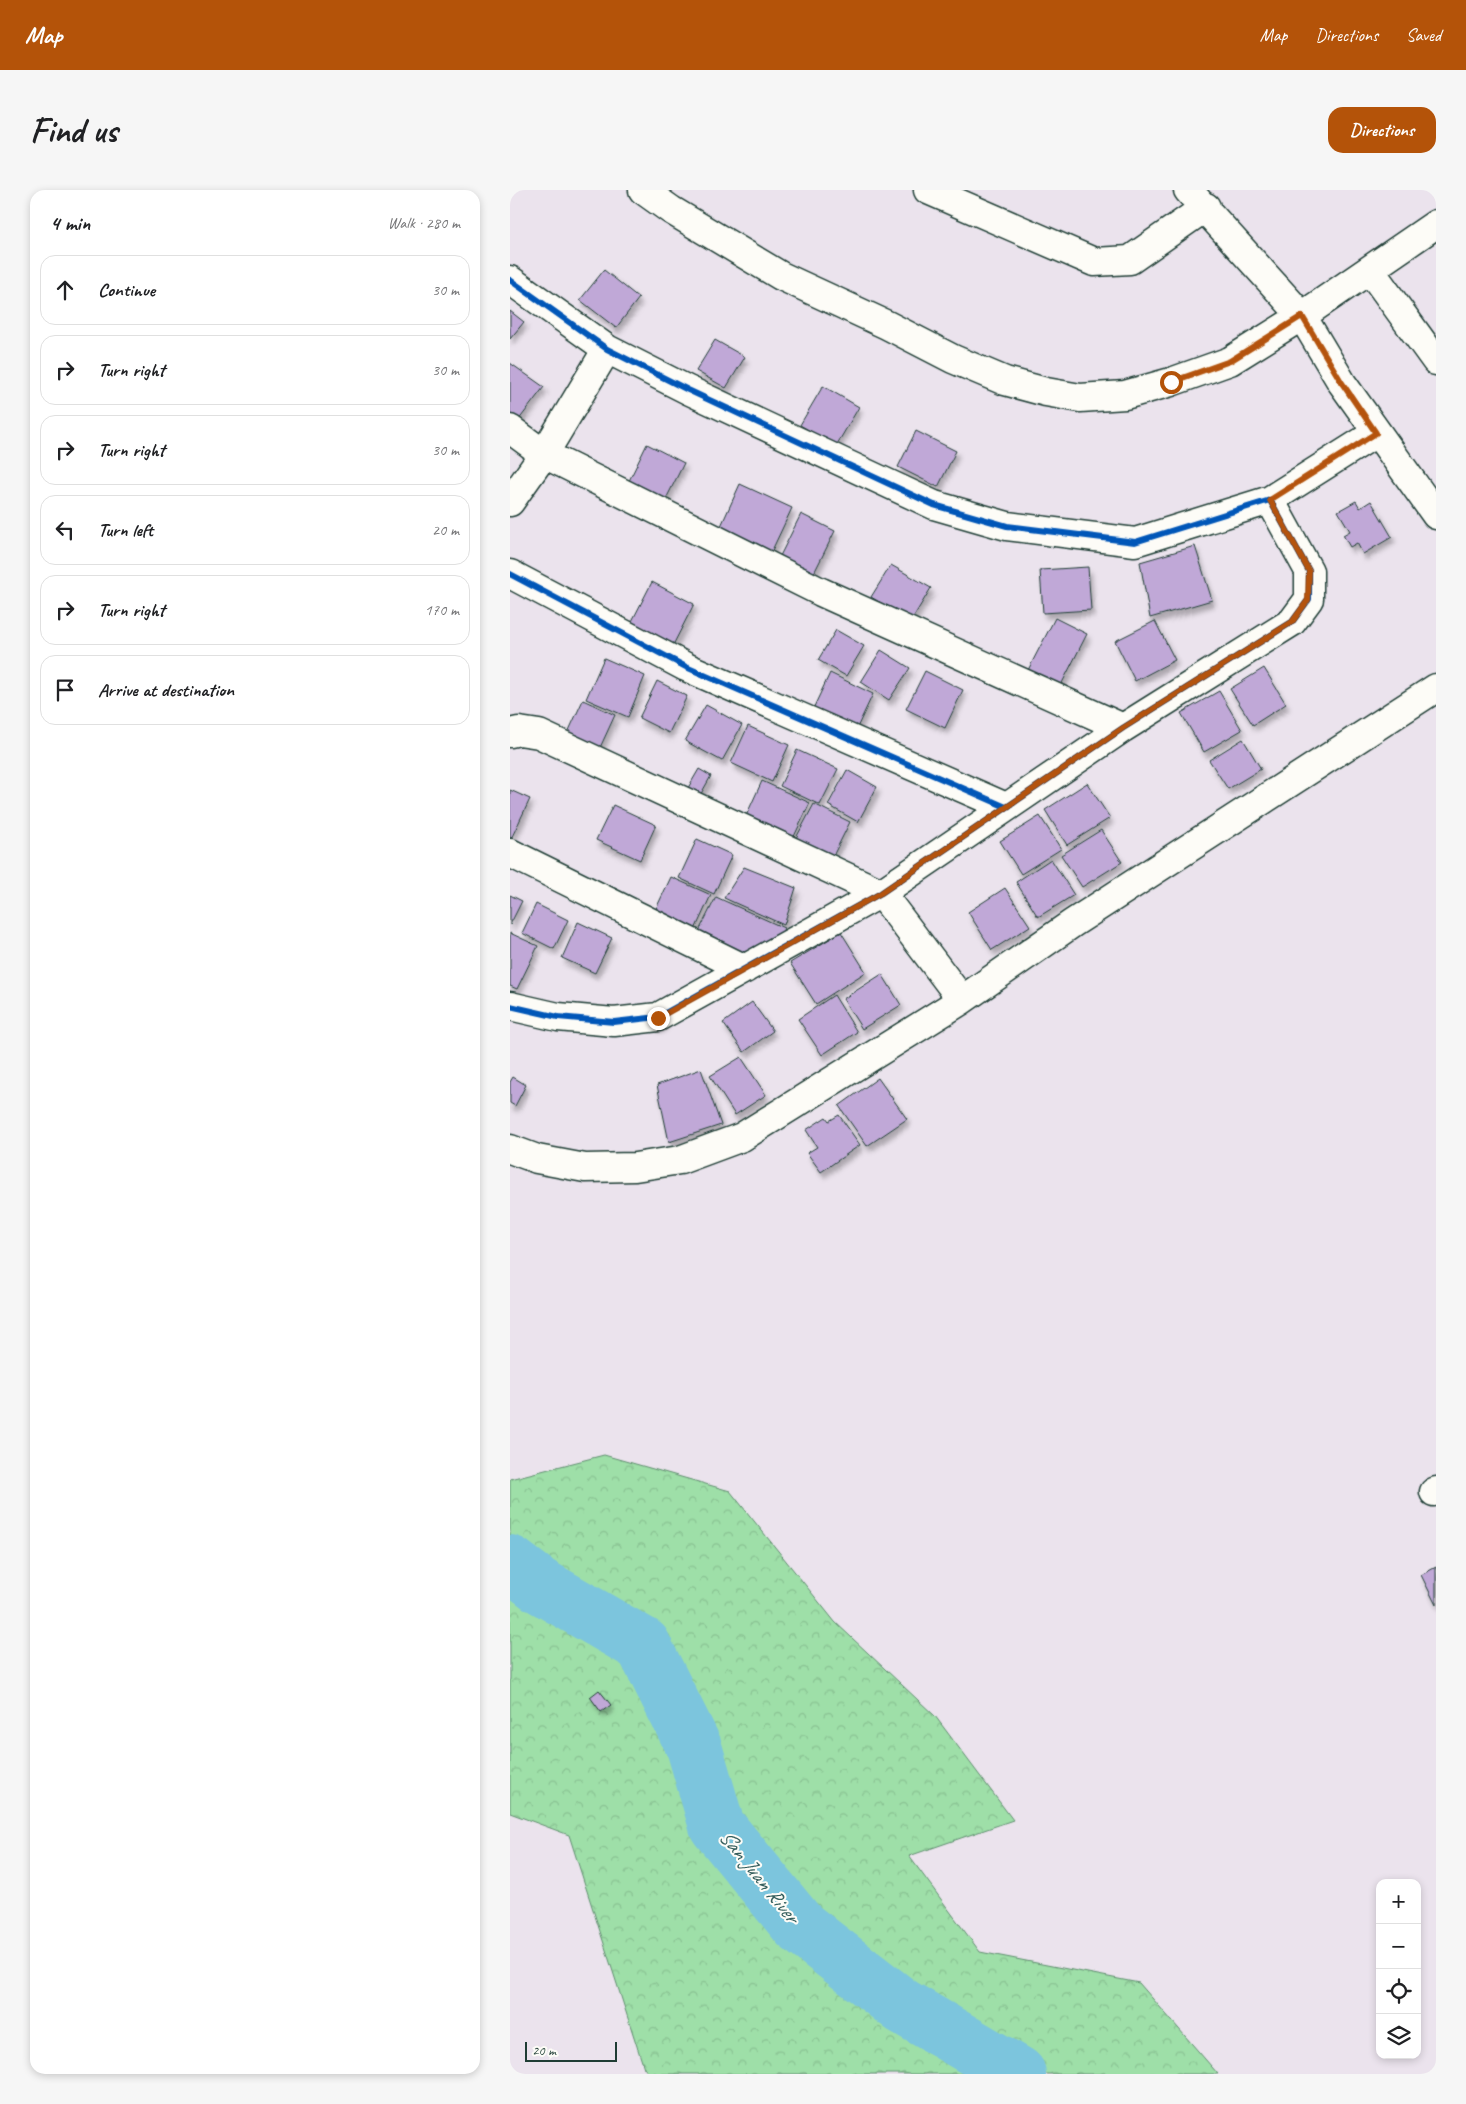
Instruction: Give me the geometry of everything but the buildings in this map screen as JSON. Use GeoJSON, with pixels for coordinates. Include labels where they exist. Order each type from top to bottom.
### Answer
{"type":"FeatureCollection","features":[{"type":"Feature","properties":{"kind":"street"},"geometry":{"type":"LineString","coordinates":[[643,190],[781,276],[887,325],[953,359],[1005,381],[1046,392],[1080,398],[1125,395],[1171,382],[1230,361],[1302,316],[1436,224]]}},
{"type":"Feature","properties":{"kind":"street"},"geometry":{"type":"LineString","coordinates":[[937,192],[1094,262],[1130,260],[1197,199],[1302,316],[1342,383],[1436,515]]}},
{"type":"Feature","properties":{"kind":"street"},"geometry":{"type":"LineString","coordinates":[[1370,270],[1436,361]]}},
{"type":"Feature","properties":{"kind":"street"},"geometry":{"type":"LineString","coordinates":[[510,280],[606,349],[688,390],[934,505],[1006,526],[1135,542],[1270,500],[1376,433]]}},
{"type":"Feature","properties":{"kind":"street"},"geometry":{"type":"LineString","coordinates":[[510,502],[544,454],[606,349]]}},
{"type":"Feature","properties":{"kind":"street"},"geometry":{"type":"LineString","coordinates":[[510,429],[544,454],[821,592],[1123,728]]}},
{"type":"Feature","properties":{"kind":"street"},"geometry":{"type":"LineString","coordinates":[[510,1006],[558,1017],[614,1022],[658,1018],[881,893],[1123,728],[1292,622],[1308,600],[1309,571],[1270,500]]}},
{"type":"Feature","properties":{"kind":"street"},"geometry":{"type":"LineString","coordinates":[[510,574],[686,668],[1006,808]]}},
{"type":"Feature","properties":{"kind":"street"},"geometry":{"type":"LineString","coordinates":[[510,1149],[537,1158],[585,1168],[635,1167],[680,1160],[742,1138],[962,1000],[1073,923],[1436,688]]}},
{"type":"Feature","properties":{"kind":"street"},"geometry":{"type":"LineString","coordinates":[[510,733],[519,731],[539,734],[881,893],[962,1000]]}},
{"type":"Feature","properties":{"kind":"street"},"geometry":{"type":"LineString","coordinates":[[510,853],[745,969]]}},
{"type":"Feature","properties":{"kind":"green space"},"geometry":{"type":"Polygon","coordinates":[[[604,1455],[730,1491],[835,1622],[935,1716],[1013,1820],[909,1856],[980,1952],[1139,1983],[1218,2074],[649,2074],[644,2068],[569,1835],[510,1813],[510,1479],[604,1455]]]}},
{"type":"Feature","properties":{"kind":"waterway","name":"San Juan River"},"geometry":{"type":"LineString","coordinates":[[510,1563],[539,1585],[643,1645],[694,1747],[717,1826],[799,1926],[902,2006],[1018,2074]]}},
{"type":"Feature","properties":{"kind":"cycle path"},"geometry":{"type":"LineString","coordinates":[[510,280],[607,349],[688,390],[934,505],[1007,526],[1135,542],[1270,500],[1309,571],[1309,599],[1292,622],[1123,728],[881,893],[658,1017],[614,1022],[558,1017],[510,1006]]}},
{"type":"Feature","properties":{"kind":"cycle path"},"geometry":{"type":"LineString","coordinates":[[510,574],[686,667],[1006,807]]}},
{"type":"Feature","properties":{"kind":"route"},"geometry":{"type":"LineString","coordinates":[[658,1018],[881,893],[1123,728],[1292,622],[1308,600],[1309,571],[1270,500],[1376,433],[1342,383],[1302,316],[1230,361],[1171,382]]}}]}
